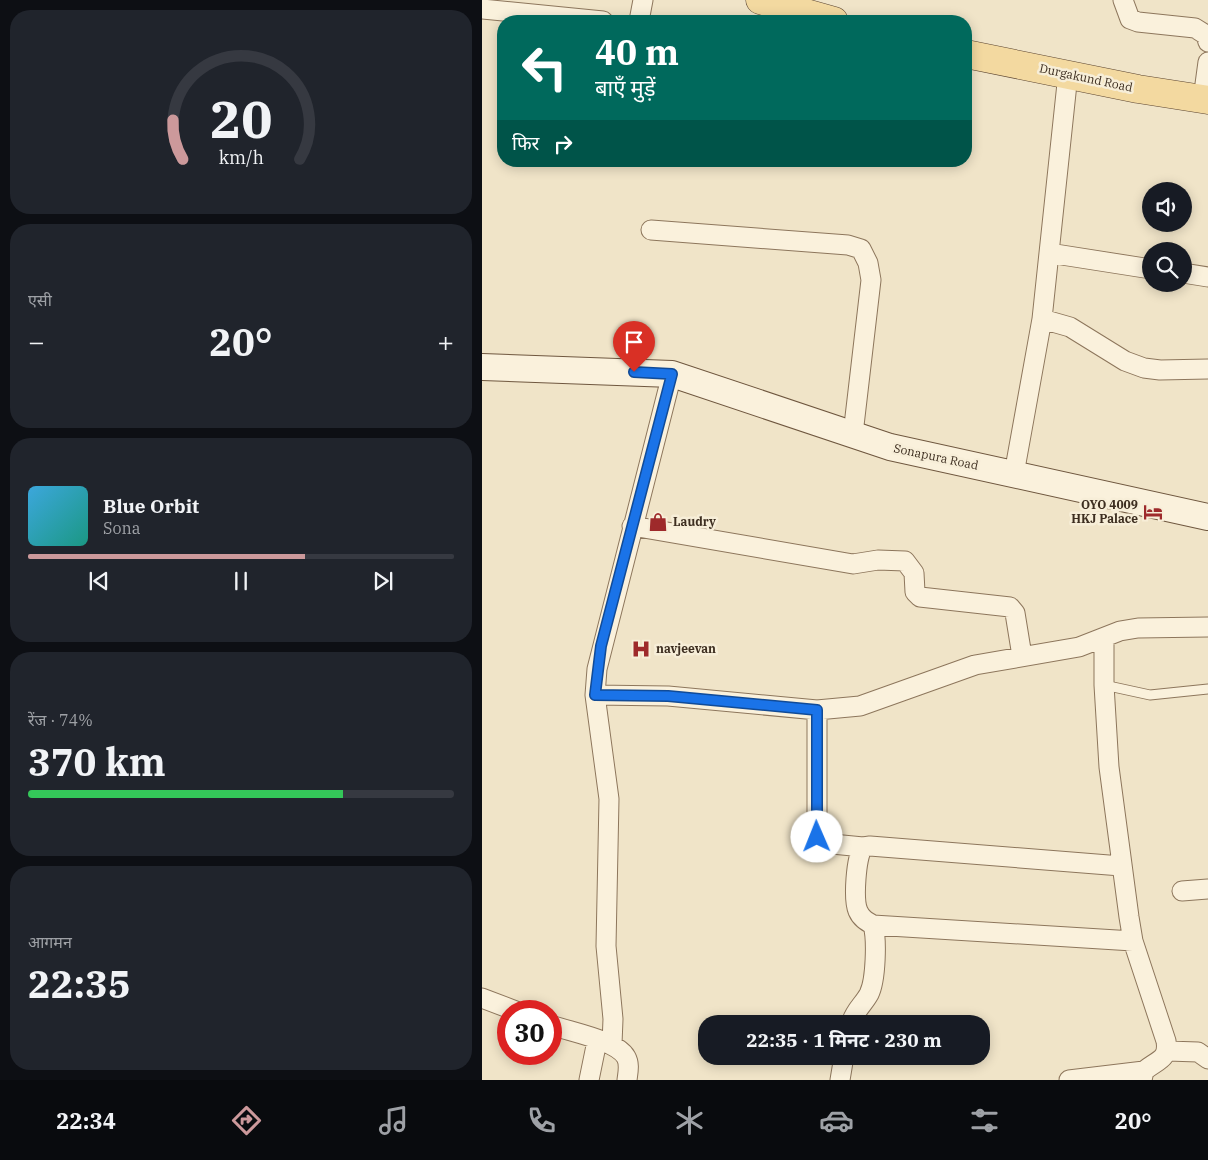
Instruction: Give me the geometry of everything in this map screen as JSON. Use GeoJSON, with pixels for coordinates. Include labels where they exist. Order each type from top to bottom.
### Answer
{"type":"FeatureCollection","features":[{"type":"Feature","properties":{"kind":"main road"},"geometry":{"type":"LineString","coordinates":[[760,0],[813,15]]}},
{"type":"Feature","properties":{"kind":"main road","name":"Durgakund Road"},"geometry":{"type":"LineString","coordinates":[[972,55],[1138,89],[1206,99]]}},
{"type":"Feature","properties":{"kind":"street"},"geometry":{"type":"LineString","coordinates":[[640,15],[643,0]]}},
{"type":"Feature","properties":{"kind":"street"},"geometry":{"type":"LineString","coordinates":[[1122,0],[1130,19],[1138,22],[1195,28],[1206,35],[1208,42]]}},
{"type":"Feature","properties":{"kind":"street"},"geometry":{"type":"LineString","coordinates":[[482,9],[542,15]]}},
{"type":"Feature","properties":{"kind":"street"},"geometry":{"type":"LineString","coordinates":[[1206,99],[1208,62]]}},
{"type":"Feature","properties":{"kind":"street"},"geometry":{"type":"LineString","coordinates":[[1014,474],[1042,319],[1068,74]]}},
{"type":"Feature","properties":{"kind":"street"},"geometry":{"type":"LineString","coordinates":[[651,230],[848,245],[861,249],[868,263],[871,280],[853,434]]}},
{"type":"Feature","properties":{"kind":"street"},"geometry":{"type":"LineString","coordinates":[[1049,253],[1142,267]]}},
{"type":"Feature","properties":{"kind":"street"},"geometry":{"type":"LineString","coordinates":[[1192,275],[1208,277]]}},
{"type":"Feature","properties":{"kind":"street"},"geometry":{"type":"LineString","coordinates":[[1042,319],[1070,326],[1125,361],[1144,368],[1160,370],[1208,369]]}},
{"type":"Feature","properties":{"kind":"street","name":"Sonapura Road"},"geometry":{"type":"LineString","coordinates":[[482,366],[672,374],[890,447],[1208,517]]}},
{"type":"Feature","properties":{"kind":"street"},"geometry":{"type":"LineString","coordinates":[[589,1080],[613,1019],[606,946],[609,799],[595,695],[601,646],[672,374]]}},
{"type":"Feature","properties":{"kind":"street"},"geometry":{"type":"LineString","coordinates":[[632,526],[853,564],[878,560],[905,561],[914,573],[915,592],[920,597],[1010,607],[1015,613],[1022,656]]}},
{"type":"Feature","properties":{"kind":"street"},"geometry":{"type":"LineString","coordinates":[[595,695],[668,696],[817,710],[860,706],[975,665],[1079,647],[1138,628],[1208,626]]}},
{"type":"Feature","properties":{"kind":"street"},"geometry":{"type":"LineString","coordinates":[[1069,1080],[1143,1075],[1163,1059],[1168,1051],[1133,941],[1121,866],[1109,767],[1104,685],[1104,638]]}},
{"type":"Feature","properties":{"kind":"street"},"geometry":{"type":"LineString","coordinates":[[817,710],[817,837],[822,843],[1121,866]]}},
{"type":"Feature","properties":{"kind":"street"},"geometry":{"type":"LineString","coordinates":[[862,847],[858,855],[856,902],[862,919],[873,925],[1133,941]]}},
{"type":"Feature","properties":{"kind":"street"},"geometry":{"type":"LineString","coordinates":[[1182,890],[1208,889]]}},
{"type":"Feature","properties":{"kind":"street"},"geometry":{"type":"LineString","coordinates":[[855,1015],[870,993],[876,935],[873,925]]}},
{"type":"Feature","properties":{"kind":"street"},"geometry":{"type":"LineString","coordinates":[[482,998],[497,1004]]}},
{"type":"Feature","properties":{"kind":"street"},"geometry":{"type":"LineString","coordinates":[[562,1029],[604,1043],[627,1058],[629,1065],[627,1080]]}},
{"type":"Feature","properties":{"kind":"street"},"geometry":{"type":"LineString","coordinates":[[1168,1051],[1198,1052],[1208,1059]]}},
{"type":"Feature","properties":{"kind":"street"},"geometry":{"type":"LineString","coordinates":[[840,1080],[842,1065]]}},
{"type":"Feature","properties":{"kind":"lane"},"geometry":{"type":"LineString","coordinates":[[1104,685],[1150,694],[1208,689]]}},
{"type":"Feature","properties":{"kind":"place","name":"OYO 4009 HKJ Palace"},"geometry":{"type":"Point","coordinates":[1153,512]}},
{"type":"Feature","properties":{"kind":"place","name":"Laudry"},"geometry":{"type":"Point","coordinates":[658,522]}},
{"type":"Feature","properties":{"kind":"place","name":"navjeevan"},"geometry":{"type":"Point","coordinates":[641,649]}},
{"type":"Feature","properties":{"kind":"route"},"geometry":{"type":"LineString","coordinates":[[634,372],[672,374],[601,646],[595,695],[668,696],[817,710],[817,837]]}}]}
